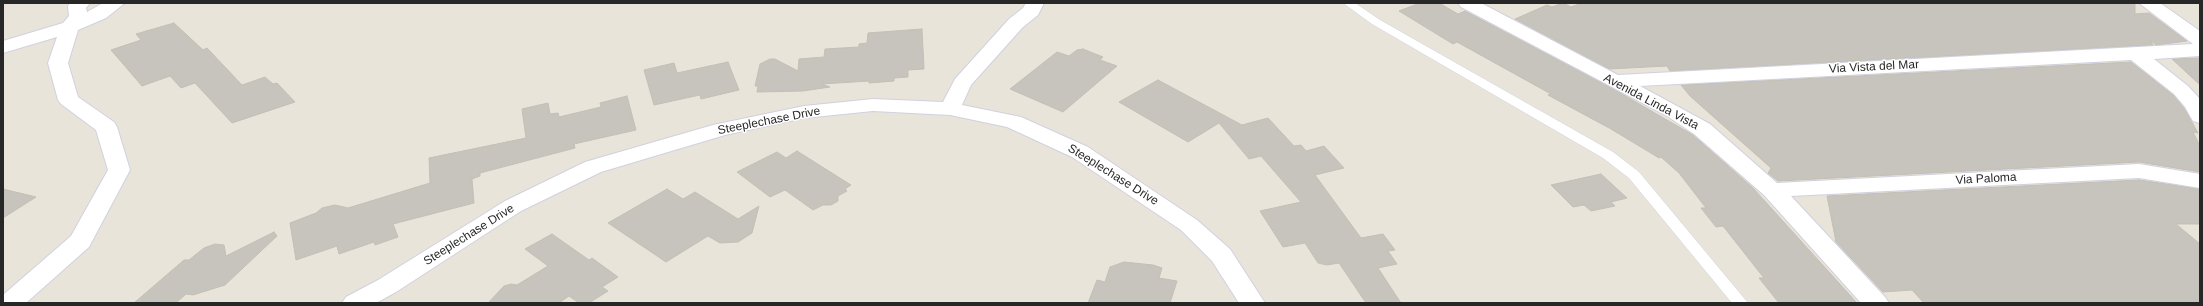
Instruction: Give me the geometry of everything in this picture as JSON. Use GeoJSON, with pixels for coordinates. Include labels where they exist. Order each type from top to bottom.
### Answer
{"type":"FeatureCollection","features":[{"type":"Feature","properties":{"kind":"street"},"geometry":{"type":"LineString","coordinates":[[10,303],[80,241],[119,170],[106,127],[68,100],[58,63],[70,27],[78,16],[77,6],[81,3]]}},
{"type":"Feature","properties":{"kind":"street"},"geometry":{"type":"LineString","coordinates":[[3,47],[70,27],[99,14],[116,3]]}},
{"type":"Feature","properties":{"kind":"street"},"geometry":{"type":"LineString","coordinates":[[1011,3],[1016,22]]}},
{"type":"Feature","properties":{"kind":"street"},"geometry":{"type":"LineString","coordinates":[[950,109],[962,83],[1009,33],[1016,22],[1031,11],[1035,3]]}},
{"type":"Feature","properties":{"kind":"street"},"geometry":{"type":"LineString","coordinates":[[2148,3],[2200,40]]}},
{"type":"Feature","properties":{"kind":"street","name":"Avenida Linda Vista"},"geometry":{"type":"LineString","coordinates":[[1473,4],[1613,81],[1674,112],[1702,129],[1772,190],[1876,303]]}},
{"type":"Feature","properties":{"kind":"street","name":"Via Vista del Mar"},"geometry":{"type":"LineString","coordinates":[[1613,81],[2196,51],[2200,48]]}},
{"type":"Feature","properties":{"kind":"street"},"geometry":{"type":"LineString","coordinates":[[2134,53],[2181,90],[2194,105],[2200,117]]}},
{"type":"Feature","properties":{"kind":"street","name":"Steeplechase Drive"},"geometry":{"type":"LineString","coordinates":[[355,303],[387,286],[514,206],[593,167],[722,130],[804,112],[873,105],[950,109],[1014,122],[1080,152],[1189,225],[1221,255],[1252,303]]}},
{"type":"Feature","properties":{"kind":"street","name":"Via Paloma"},"geometry":{"type":"LineString","coordinates":[[1772,190],[2139,171],[2200,181]]}},
{"type":"Feature","properties":{"kind":"lane"},"geometry":{"type":"LineString","coordinates":[[1348,3],[1376,22],[1613,159],[1634,175],[1740,303]]}},
{"type":"Feature","properties":{"kind":"building"},"geometry":{"type":"Polygon","coordinates":[[[1420,3],[1439,3],[1458,14],[1465,11],[1615,90],[1693,135],[1753,188],[1857,303],[1779,303],[1759,278],[1764,278],[1723,226],[1716,227],[1701,208],[1706,208],[1679,173],[1661,157],[1659,158],[1611,129],[1548,95],[1551,94],[1457,42],[1453,44],[1399,11],[1420,3]]]}},
{"type":"Feature","properties":{"kind":"building"},"geometry":{"type":"Polygon","coordinates":[[[1563,3],[1571,7],[1582,3],[2135,3],[2135,14],[2149,13],[2187,41],[2156,45],[2150,40],[2153,45],[1670,71],[1667,66],[1609,69],[1515,19],[1547,5],[1552,7],[1563,3]]]}},
{"type":"Feature","properties":{"kind":"building"},"geometry":{"type":"Polygon","coordinates":[[[174,23],[203,50],[207,48],[242,85],[265,77],[273,84],[277,83],[295,102],[232,123],[195,83],[181,88],[170,76],[142,86],[111,50],[141,40],[136,34],[174,23]]]}},
{"type":"Feature","properties":{"kind":"building"},"geometry":{"type":"Polygon","coordinates":[[[922,29],[924,69],[908,70],[908,77],[894,78],[894,81],[822,84],[830,87],[803,91],[757,92],[758,86],[755,86],[760,64],[770,59],[775,59],[798,71],[799,59],[824,57],[825,49],[859,47],[859,44],[867,43],[868,33],[922,29]]]}},
{"type":"Feature","properties":{"kind":"building"},"geometry":{"type":"Polygon","coordinates":[[[1083,49],[1103,57],[1100,60],[1117,66],[1063,112],[1010,89],[1057,52],[1069,56],[1077,50],[1083,49]]]}},
{"type":"Feature","properties":{"kind":"building"},"geometry":{"type":"Polygon","coordinates":[[[2199,58],[2200,85],[2172,59],[2199,58]]]}},
{"type":"Feature","properties":{"kind":"building"},"geometry":{"type":"Polygon","coordinates":[[[728,62],[739,90],[701,99],[700,95],[654,105],[644,70],[674,63],[677,73],[728,62]]]}},
{"type":"Feature","properties":{"kind":"building"},"geometry":{"type":"Polygon","coordinates":[[[2131,62],[2173,95],[2184,108],[2198,133],[2193,132],[2200,146],[2200,172],[2139,162],[1778,181],[1768,173],[1771,168],[1690,96],[1681,85],[2131,62]]]}},
{"type":"Feature","properties":{"kind":"building"},"geometry":{"type":"Polygon","coordinates":[[[1158,80],[1242,125],[1268,118],[1294,146],[1301,145],[1306,151],[1324,146],[1344,168],[1315,175],[1361,238],[1383,234],[1395,250],[1388,251],[1397,264],[1378,268],[1401,303],[1366,303],[1339,263],[1327,265],[1318,263],[1305,243],[1283,247],[1260,211],[1301,202],[1261,156],[1249,159],[1219,123],[1188,142],[1119,102],[1158,80]]]}},
{"type":"Feature","properties":{"kind":"building"},"geometry":{"type":"Polygon","coordinates":[[[627,96],[636,130],[574,144],[575,148],[480,173],[480,176],[472,179],[474,203],[393,224],[398,237],[375,245],[374,242],[339,254],[337,246],[296,260],[290,223],[316,213],[322,208],[335,205],[348,208],[430,183],[429,158],[526,138],[522,109],[548,103],[550,114],[558,113],[559,117],[601,107],[600,103],[627,96]]]}},
{"type":"Feature","properties":{"kind":"building"},"geometry":{"type":"Polygon","coordinates":[[[797,151],[851,185],[845,189],[847,191],[838,196],[838,201],[831,205],[823,205],[813,210],[785,190],[770,197],[737,172],[777,152],[786,158],[797,151]]]}},
{"type":"Feature","properties":{"kind":"building"},"geometry":{"type":"Polygon","coordinates":[[[1601,174],[1627,198],[1611,202],[1615,206],[1591,211],[1584,205],[1573,207],[1551,185],[1601,174]]]}},
{"type":"Feature","properties":{"kind":"building"},"geometry":{"type":"Polygon","coordinates":[[[2139,180],[2200,189],[2200,224],[2176,224],[2200,244],[2200,303],[1924,303],[1912,290],[1883,292],[1836,242],[1827,196],[2139,180]]]}},
{"type":"Feature","properties":{"kind":"building"},"geometry":{"type":"Polygon","coordinates":[[[3,189],[36,197],[3,218],[3,189]]]}},
{"type":"Feature","properties":{"kind":"building"},"geometry":{"type":"Polygon","coordinates":[[[667,189],[683,199],[695,192],[738,219],[759,206],[752,233],[738,242],[720,243],[708,236],[666,262],[608,223],[667,189]]]}},
{"type":"Feature","properties":{"kind":"building"},"geometry":{"type":"Polygon","coordinates":[[[274,232],[277,236],[225,285],[193,295],[186,294],[176,303],[134,303],[184,260],[189,260],[204,248],[215,244],[224,245],[226,256],[274,232]]]}},
{"type":"Feature","properties":{"kind":"building"},"geometry":{"type":"Polygon","coordinates":[[[552,234],[589,260],[592,258],[618,277],[602,287],[608,291],[589,303],[579,303],[569,296],[559,303],[488,303],[504,286],[511,284],[517,285],[548,266],[525,249],[552,234]]]}},
{"type":"Feature","properties":{"kind":"building"},"geometry":{"type":"Polygon","coordinates":[[[1124,262],[1153,265],[1162,268],[1159,278],[1177,281],[1170,303],[1088,303],[1097,280],[1105,282],[1110,267],[1124,262]]]}}]}
